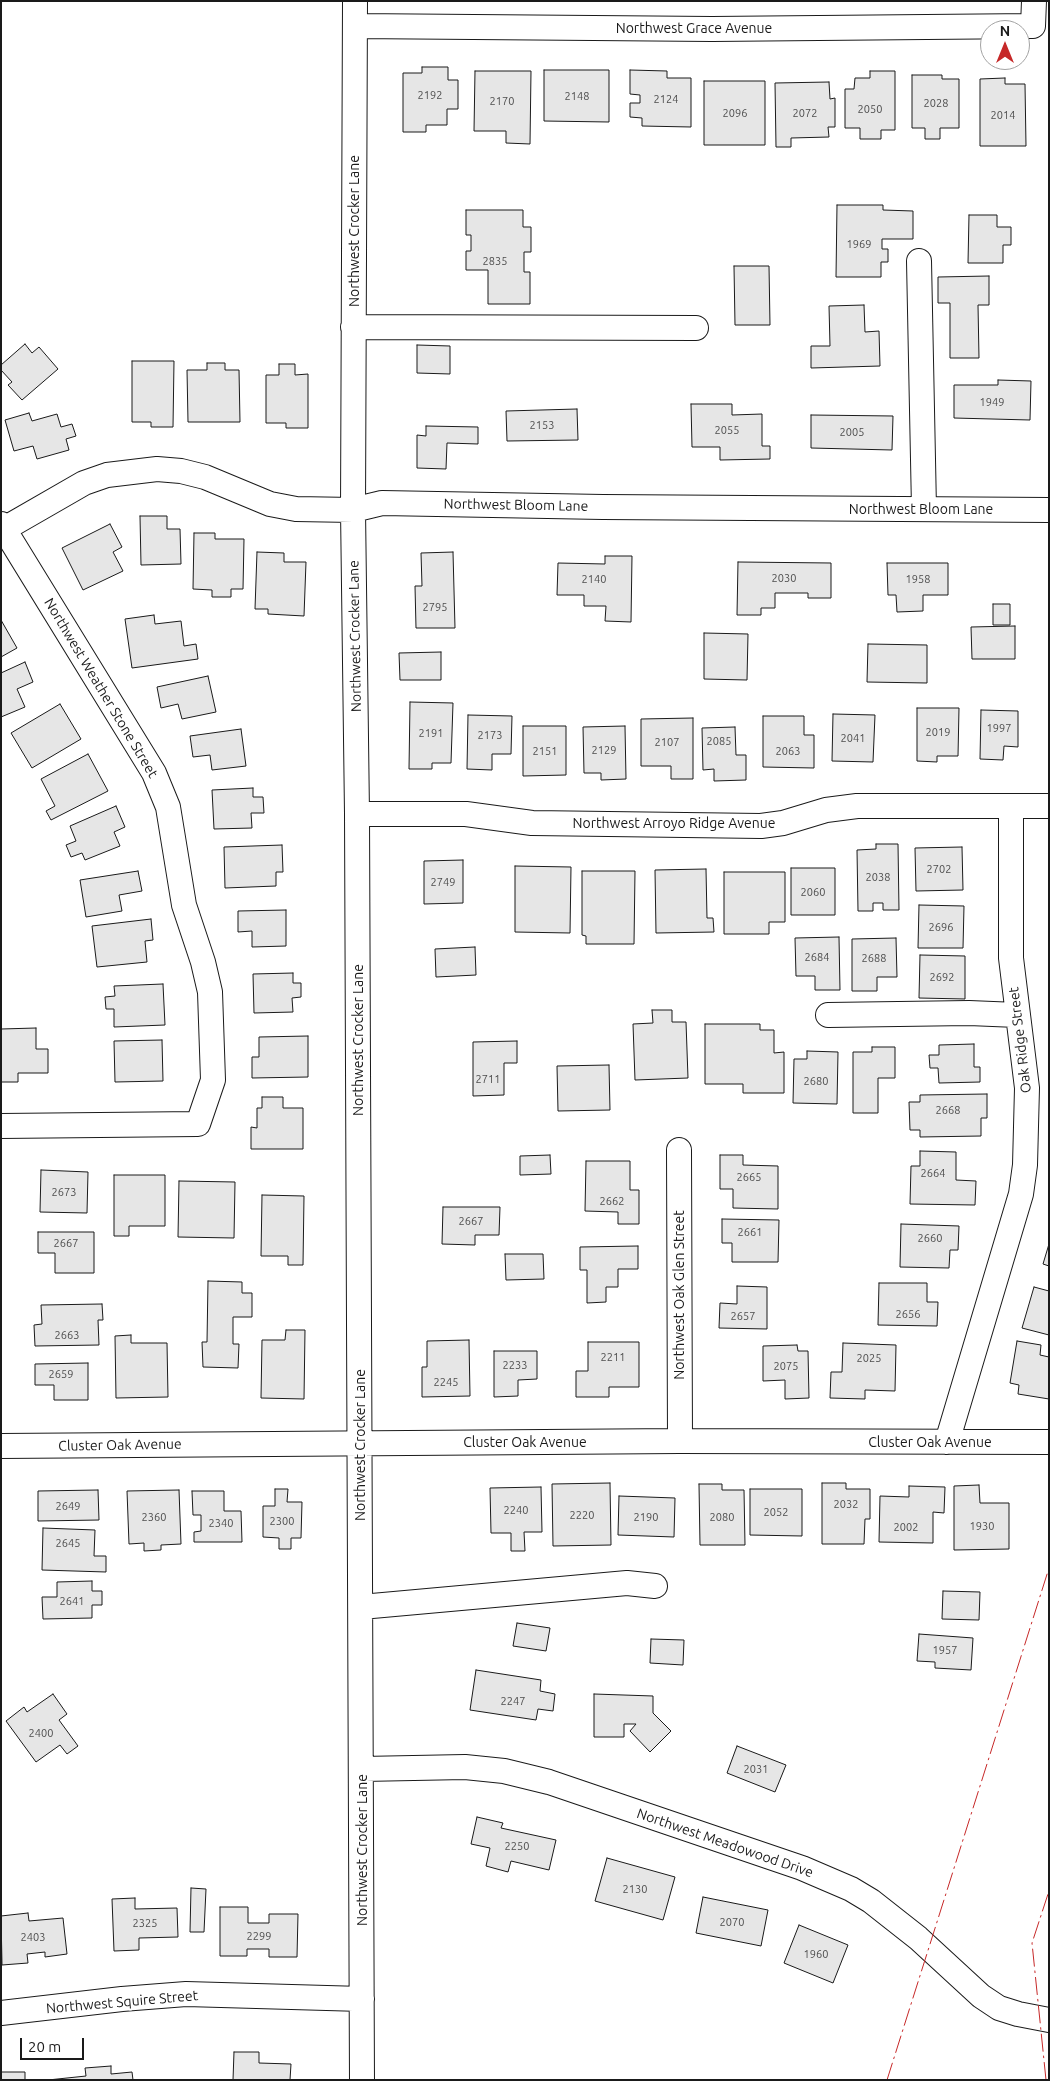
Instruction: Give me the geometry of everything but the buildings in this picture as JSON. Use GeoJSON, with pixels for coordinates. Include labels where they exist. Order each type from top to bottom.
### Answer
{"type":"FeatureCollection","features":[{"type":"Feature","properties":{"kind":"street","name":"Northwest Crocker Lane"},"geometry":{"type":"LineString","coordinates":[[356,1],[353,510],[358,814],[362,2080]]}},
{"type":"Feature","properties":{"kind":"street","name":"Northwest Grace Avenue"},"geometry":{"type":"LineString","coordinates":[[356,26],[712,29],[1034,26],[1034,1]]}},
{"type":"Feature","properties":{"kind":"street"},"geometry":{"type":"LineString","coordinates":[[919,261],[924,509]]}},
{"type":"Feature","properties":{"kind":"street"},"geometry":{"type":"LineString","coordinates":[[354,327],[696,328]]}},
{"type":"Feature","properties":{"kind":"street","name":"Northwest Bloom Lane"},"geometry":{"type":"LineString","coordinates":[[3,526],[84,483],[107,475],[157,469],[182,471],[205,477],[270,504],[296,509],[353,510],[382,503],[613,507],[1049,510]]}},
{"type":"Feature","properties":{"kind":"street","name":"Northwest Weather Stone Street"},"geometry":{"type":"LineString","coordinates":[[1,1126],[198,1124],[213,1080],[210,992],[203,962],[184,905],[168,807],[154,773],[3,526]]}},
{"type":"Feature","properties":{"kind":"street","name":"Northwest Arroyo Ridge Avenue"},"geometry":{"type":"LineString","coordinates":[[358,814],[466,814],[532,823],[761,826],[783,823],[826,810],[857,806],[1049,806]]}},
{"type":"Feature","properties":{"kind":"street","name":"Oak Ridge Street"},"geometry":{"type":"LineString","coordinates":[[947,1442],[1021,1194],[1025,1165],[1027,1088],[1010,958],[1011,806]]}},
{"type":"Feature","properties":{"kind":"street"},"geometry":{"type":"LineString","coordinates":[[828,1015],[969,1013],[1017,1015]]}},
{"type":"Feature","properties":{"kind":"street","name":"Northwest Oak Glen Street"},"geometry":{"type":"LineString","coordinates":[[679,1150],[680,1441]]}},
{"type":"Feature","properties":{"kind":"street","name":"Cluster Oak Avenue"},"geometry":{"type":"LineString","coordinates":[[1,1446],[360,1442],[1049,1442]]}},
{"type":"Feature","properties":{"kind":"street"},"geometry":{"type":"LineString","coordinates":[[361,1607],[627,1584],[655,1586]]}},
{"type":"Feature","properties":{"kind":"street","name":"Northwest Meadowood Drive"},"geometry":{"type":"LineString","coordinates":[[362,1769],[465,1767],[504,1771],[549,1782],[802,1868],[851,1889],[878,1906],[918,1938],[975,1991],[999,2008],[1049,2020]]}},
{"type":"Feature","properties":{"kind":"street","name":"Northwest Squire Street"},"geometry":{"type":"LineString","coordinates":[[1,2014],[122,1999],[186,1994],[362,1999]]}},
{"type":"Feature","properties":{"kind":"power"},"geometry":{"type":"LineString","coordinates":[[887,2080],[1049,1568]]}},
{"type":"Feature","properties":{"kind":"power"},"geometry":{"type":"LineString","coordinates":[[1046,2080],[1032,1943],[1049,1891]]}}]}
